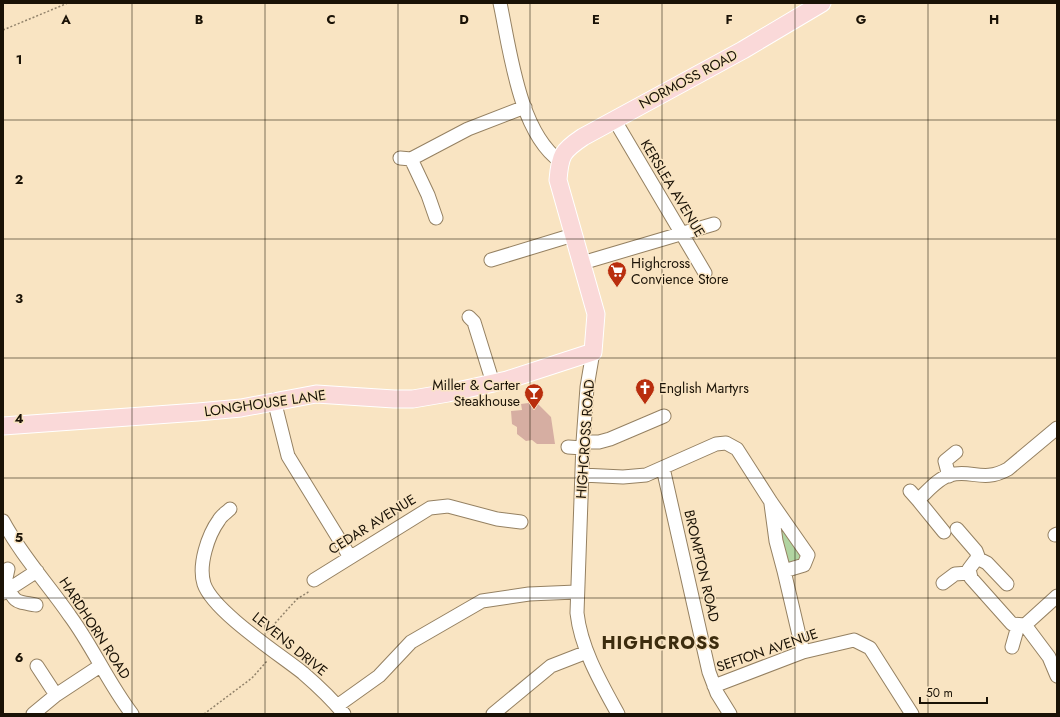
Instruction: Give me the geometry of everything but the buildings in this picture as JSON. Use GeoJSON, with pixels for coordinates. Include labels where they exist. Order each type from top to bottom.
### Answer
{"type":"FeatureCollection","features":[{"type":"Feature","properties":{"kind":"main road","name":"NORMOSS ROAD"},"geometry":{"type":"LineString","coordinates":[[560,161],[563,154],[574,143],[614,119],[743,50],[822,3]]}},
{"type":"Feature","properties":{"kind":"main road","name":"HIGHCROSS ROAD"},"geometry":{"type":"LineString","coordinates":[[560,161],[558,180],[596,314],[593,352]]}},
{"type":"Feature","properties":{"kind":"main road","name":"LONGHOUSE LANE"},"geometry":{"type":"LineString","coordinates":[[3,426],[241,408],[274,400],[316,394],[394,400],[413,399],[503,384],[593,352]]}},
{"type":"Feature","properties":{"kind":"street"},"geometry":{"type":"LineString","coordinates":[[500,3],[525,107],[542,144],[551,155],[560,161]]}},
{"type":"Feature","properties":{"kind":"street"},"geometry":{"type":"LineString","coordinates":[[436,218],[428,195],[405,159],[468,129],[525,107]]}},
{"type":"Feature","properties":{"kind":"street","name":"KERSLEA AVENUE"},"geometry":{"type":"LineString","coordinates":[[614,119],[705,274]]}},
{"type":"Feature","properties":{"kind":"street"},"geometry":{"type":"LineString","coordinates":[[582,263],[714,224]]}},
{"type":"Feature","properties":{"kind":"street"},"geometry":{"type":"LineString","coordinates":[[491,260],[573,235]]}},
{"type":"Feature","properties":{"kind":"street"},"geometry":{"type":"LineString","coordinates":[[469,317],[474,322],[503,384]]}},
{"type":"Feature","properties":{"kind":"street","name":"HIGHCROSS ROAD"},"geometry":{"type":"LineString","coordinates":[[593,352],[587,387],[583,445],[576,592],[578,623],[587,652],[618,714]]}},
{"type":"Feature","properties":{"kind":"street"},"geometry":{"type":"LineString","coordinates":[[274,400],[288,456],[350,557]]}},
{"type":"Feature","properties":{"kind":"street"},"geometry":{"type":"LineString","coordinates":[[568,447],[610,439],[664,416]]}},
{"type":"Feature","properties":{"kind":"street"},"geometry":{"type":"LineString","coordinates":[[944,532],[914,495],[949,476],[957,474],[984,477],[999,474],[1008,469],[1057,428]]}},
{"type":"Feature","properties":{"kind":"street"},"geometry":{"type":"LineString","coordinates":[[582,475],[646,475],[716,444],[726,443],[737,449],[770,502],[808,555],[804,565],[784,571]]}},
{"type":"Feature","properties":{"kind":"street"},"geometry":{"type":"LineString","coordinates":[[949,476],[945,461],[956,452]]}},
{"type":"Feature","properties":{"kind":"street","name":"BROMPTON ROAD"},"geometry":{"type":"LineString","coordinates":[[663,468],[708,665],[714,686],[730,714]]}},
{"type":"Feature","properties":{"kind":"street"},"geometry":{"type":"LineString","coordinates":[[770,502],[773,523],[803,652]]}},
{"type":"Feature","properties":{"kind":"street","name":"CEDAR AVENUE"},"geometry":{"type":"LineString","coordinates":[[314,580],[435,506],[448,506],[497,519],[521,522]]}},
{"type":"Feature","properties":{"kind":"street","name":"LEVENS DRIVE"},"geometry":{"type":"LineString","coordinates":[[230,509],[219,520],[203,557],[202,564],[204,584],[214,600],[227,614],[310,680],[341,710]]}},
{"type":"Feature","properties":{"kind":"street","name":"HARDHORN ROAD"},"geometry":{"type":"LineString","coordinates":[[3,521],[37,571],[71,616],[100,666],[132,714]]}},
{"type":"Feature","properties":{"kind":"street"},"geometry":{"type":"LineString","coordinates":[[957,529],[976,551],[979,559],[987,563],[1007,584]]}},
{"type":"Feature","properties":{"kind":"street"},"geometry":{"type":"LineString","coordinates":[[969,573],[971,565],[979,559]]}},
{"type":"Feature","properties":{"kind":"street"},"geometry":{"type":"LineString","coordinates":[[8,569],[5,583],[6,592],[18,602],[36,605]]}},
{"type":"Feature","properties":{"kind":"street"},"geometry":{"type":"LineString","coordinates":[[6,592],[37,571]]}},
{"type":"Feature","properties":{"kind":"street"},"geometry":{"type":"LineString","coordinates":[[944,583],[955,574],[969,573]]}},
{"type":"Feature","properties":{"kind":"street"},"geometry":{"type":"LineString","coordinates":[[969,573],[1012,624],[1021,626],[1049,657],[1057,676]]}},
{"type":"Feature","properties":{"kind":"street"},"geometry":{"type":"LineString","coordinates":[[341,710],[379,676],[411,642],[482,601],[528,594],[576,592]]}},
{"type":"Feature","properties":{"kind":"street"},"geometry":{"type":"LineString","coordinates":[[1012,647],[1021,626],[1057,596]]}},
{"type":"Feature","properties":{"kind":"street","name":"SEFTON AVENUE"},"geometry":{"type":"LineString","coordinates":[[714,686],[803,652],[854,640],[865,644],[870,648],[907,712]]}},
{"type":"Feature","properties":{"kind":"street"},"geometry":{"type":"LineString","coordinates":[[493,714],[551,666],[587,652]]}},
{"type":"Feature","properties":{"kind":"street"},"geometry":{"type":"LineString","coordinates":[[37,666],[56,695]]}},
{"type":"Feature","properties":{"kind":"street"},"geometry":{"type":"LineString","coordinates":[[32,714],[56,695],[100,666]]}},
{"type":"Feature","properties":{"kind":"path"},"geometry":{"type":"LineString","coordinates":[[3,30],[68,3]]}},
{"type":"Feature","properties":{"kind":"path"},"geometry":{"type":"LineString","coordinates":[[260,640],[297,599],[315,587],[314,580]]}},
{"type":"Feature","properties":{"kind":"path"},"geometry":{"type":"LineString","coordinates":[[204,714],[252,678],[274,652]]}},
{"type":"Feature","properties":{"kind":"green space"},"geometry":{"type":"Polygon","coordinates":[[[772,517],[808,555],[784,571],[772,517]]]}},
{"type":"Feature","properties":{"kind":"place","name":"Highcross Convience Store"},"geometry":{"type":"Point","coordinates":[617,288]}},
{"type":"Feature","properties":{"kind":"place","name":"English Martyrs"},"geometry":{"type":"Point","coordinates":[645,405]}},
{"type":"Feature","properties":{"kind":"place","name":"Miller & Carter Steakhouse"},"geometry":{"type":"Point","coordinates":[534,410]}},
{"type":"Feature","properties":{"kind":"district","name":"HIGHCROSS"},"geometry":{"type":"Point","coordinates":[661,643]}}]}
